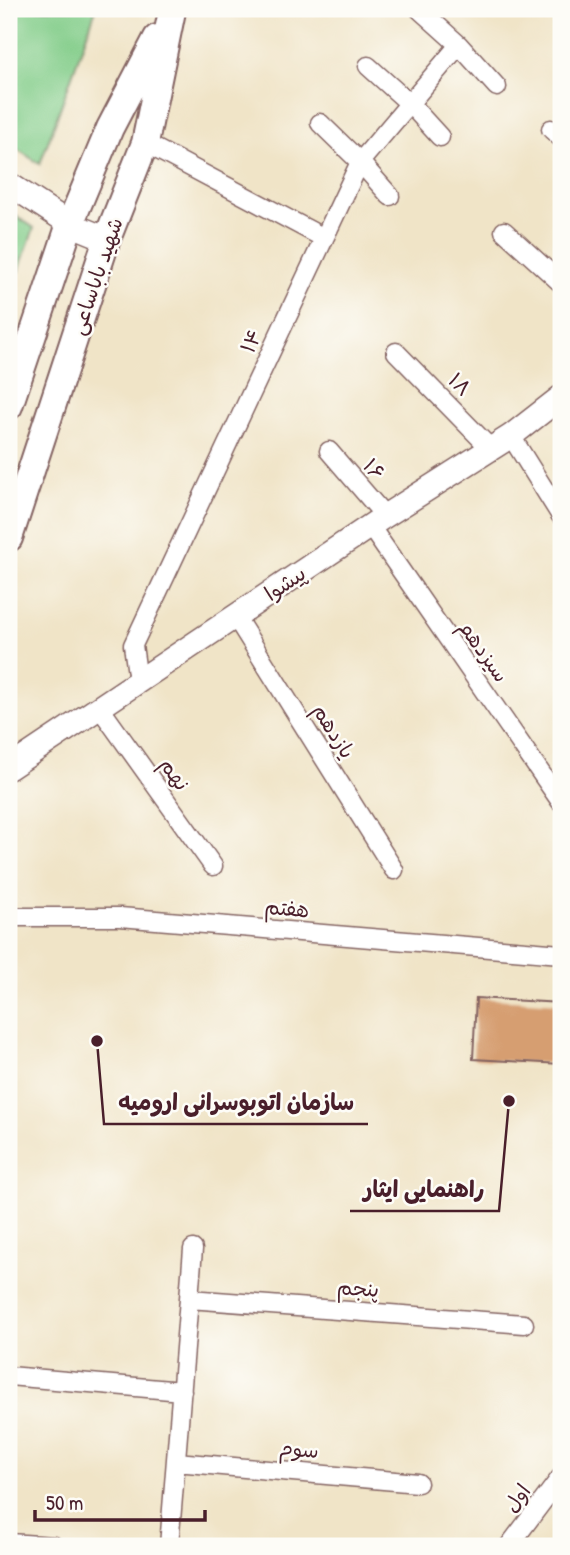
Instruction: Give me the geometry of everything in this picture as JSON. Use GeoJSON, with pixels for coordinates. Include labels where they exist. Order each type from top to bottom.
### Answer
{"type":"FeatureCollection","features":[{"type":"Feature","properties":{"kind":"main road","name":"شهید باباساعی"},"geometry":{"type":"LineString","coordinates":[[9,538],[107,239],[145,143],[173,10]]}},
{"type":"Feature","properties":{"kind":"main road","name":"شهید باباساعی"},"geometry":{"type":"LineString","coordinates":[[9,406],[70,224],[110,128],[173,10]]}},
{"type":"Feature","properties":{"kind":"street"},"geometry":{"type":"LineString","coordinates":[[419,9],[459,45],[497,88]]}},
{"type":"Feature","properties":{"kind":"street","name":"۱۴"},"geometry":{"type":"LineString","coordinates":[[138,681],[133,645],[360,163],[459,45]]}},
{"type":"Feature","properties":{"kind":"street"},"geometry":{"type":"LineString","coordinates":[[368,66],[440,137]]}},
{"type":"Feature","properties":{"kind":"street"},"geometry":{"type":"LineString","coordinates":[[320,123],[390,196]]}},
{"type":"Feature","properties":{"kind":"street"},"geometry":{"type":"LineString","coordinates":[[145,143],[324,238]]}},
{"type":"Feature","properties":{"kind":"street"},"geometry":{"type":"LineString","coordinates":[[9,184],[70,224],[107,239]]}},
{"type":"Feature","properties":{"kind":"street"},"geometry":{"type":"LineString","coordinates":[[504,231],[561,283]]}},
{"type":"Feature","properties":{"kind":"street","name":"۱۸"},"geometry":{"type":"LineString","coordinates":[[396,352],[491,449]]}},
{"type":"Feature","properties":{"kind":"street","name":"پیشوا"},"geometry":{"type":"LineString","coordinates":[[9,768],[378,521],[511,436],[561,397]]}},
{"type":"Feature","properties":{"kind":"street"},"geometry":{"type":"LineString","coordinates":[[511,436],[561,516]]}},
{"type":"Feature","properties":{"kind":"street","name":"۱۶"},"geometry":{"type":"LineString","coordinates":[[329,451],[378,521]]}},
{"type":"Feature","properties":{"kind":"street","name":"سیزدهم"},"geometry":{"type":"LineString","coordinates":[[378,521],[561,802]]}},
{"type":"Feature","properties":{"kind":"street","name":"یازدهم"},"geometry":{"type":"LineString","coordinates":[[235,616],[394,870]]}},
{"type":"Feature","properties":{"kind":"street","name":"نهم"},"geometry":{"type":"LineString","coordinates":[[100,708],[213,866]]}},
{"type":"Feature","properties":{"kind":"street","name":"هفتم"},"geometry":{"type":"LineString","coordinates":[[9,917],[120,916],[561,954]]}},
{"type":"Feature","properties":{"kind":"street"},"geometry":{"type":"LineString","coordinates":[[169,1546],[193,1249]]}},
{"type":"Feature","properties":{"kind":"street","name":"پنجم"},"geometry":{"type":"LineString","coordinates":[[189,1299],[524,1324]]}},
{"type":"Feature","properties":{"kind":"street"},"geometry":{"type":"LineString","coordinates":[[9,1376],[181,1391]]}},
{"type":"Feature","properties":{"kind":"street","name":"سوم"},"geometry":{"type":"LineString","coordinates":[[176,1462],[418,1483]]}},
{"type":"Feature","properties":{"kind":"street","name":"اول"},"geometry":{"type":"LineString","coordinates":[[509,1546],[561,1477]]}},
{"type":"Feature","properties":{"kind":"street"},"geometry":{"type":"LineString","coordinates":[[9,1543],[54,1546]]}},
{"type":"Feature","properties":{"kind":"green space"},"geometry":{"type":"Polygon","coordinates":[[[9,9],[96,9],[40,164],[9,144],[9,9]]]}},
{"type":"Feature","properties":{"kind":"green space"},"geometry":{"type":"Polygon","coordinates":[[[9,211],[34,228],[9,298],[9,211]]]}},
{"type":"Feature","properties":{"kind":"building"},"geometry":{"type":"Polygon","coordinates":[[[476,998],[561,1003],[561,1064],[473,1059],[476,998]]]}},
{"type":"Feature","properties":{"kind":"place","name":"سازمان اتوبوسرانی ارومیه"},"geometry":{"type":"Point","coordinates":[97,1041]}},
{"type":"Feature","properties":{"kind":"place","name":"راهنمایی ایثار"},"geometry":{"type":"Point","coordinates":[509,1101]}}]}
